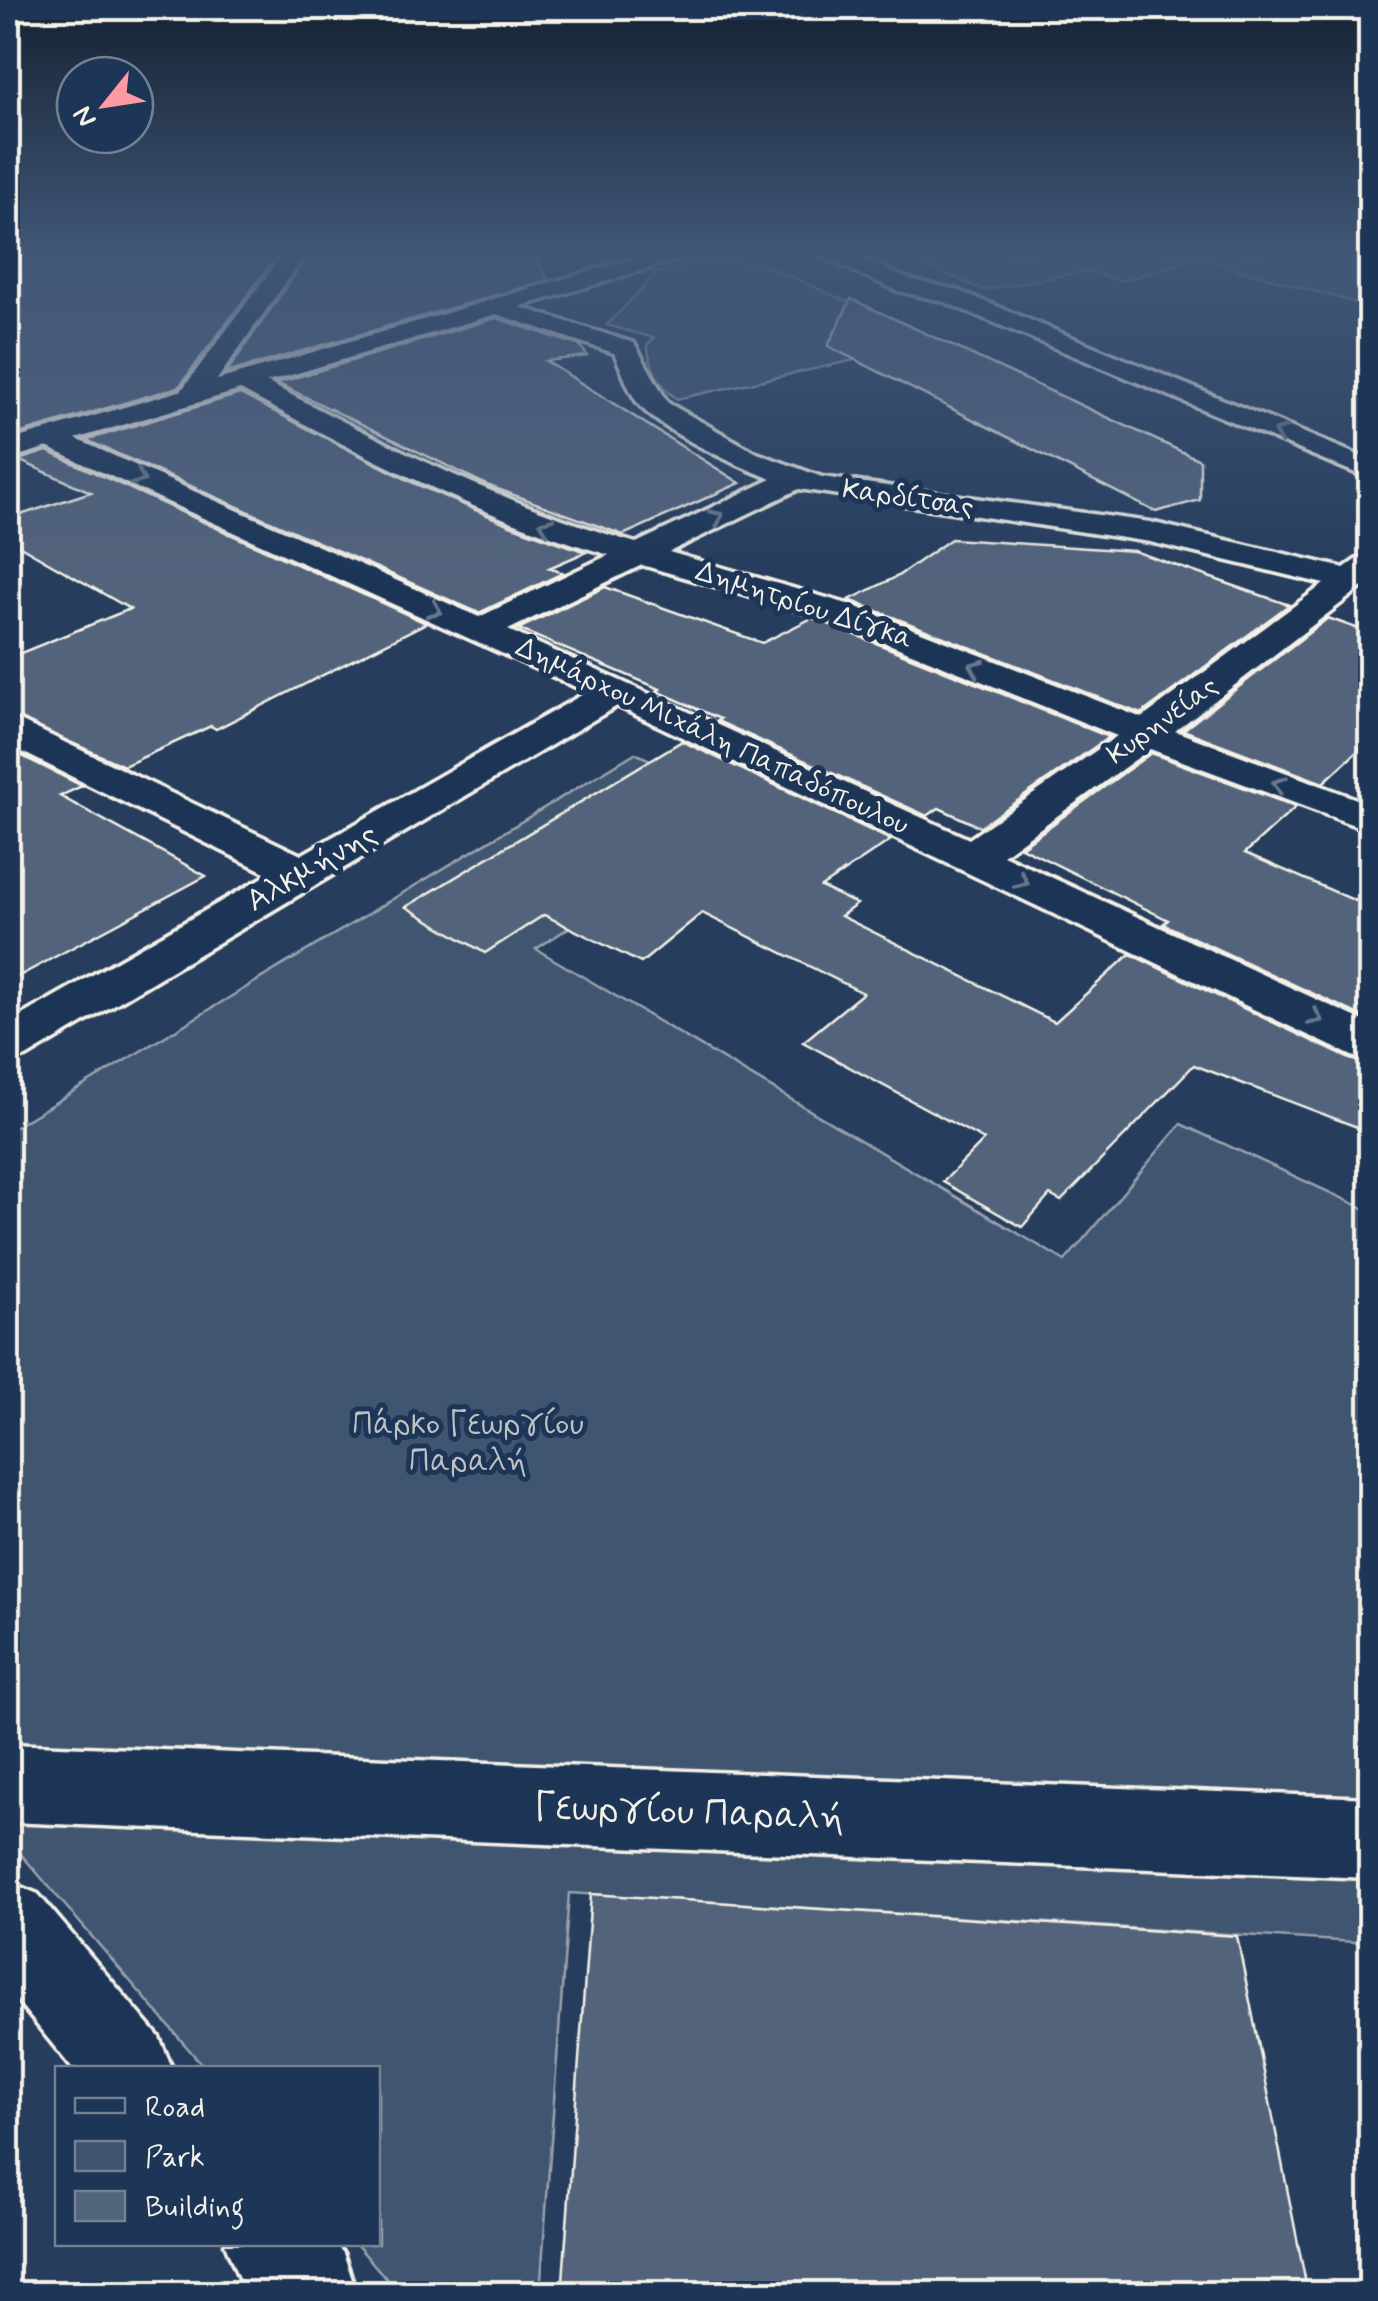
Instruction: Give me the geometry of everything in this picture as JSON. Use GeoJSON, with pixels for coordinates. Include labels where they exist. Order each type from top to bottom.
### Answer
{"type":"FeatureCollection","features":[{"type":"Feature","properties":{"kind":"street"},"geometry":{"type":"LineString","coordinates":[[192,395],[217,360]]}},
{"type":"Feature","properties":{"kind":"street"},"geometry":{"type":"LineString","coordinates":[[8,450],[313,360]]}},
{"type":"Feature","properties":{"kind":"street","name":"Καρδίτσας"},"geometry":{"type":"LineString","coordinates":[[631,360],[648,398],[658,409],[747,458],[796,479],[848,491],[1150,532],[1360,572]]}},
{"type":"Feature","properties":{"kind":"street"},"geometry":{"type":"LineString","coordinates":[[1056,360],[1370,496]]}},
{"type":"Feature","properties":{"kind":"street"},"geometry":{"type":"LineString","coordinates":[[1106,360],[1370,470]]}},
{"type":"Feature","properties":{"kind":"street","name":"Δημητρίου Δίγκα"},"geometry":{"type":"LineString","coordinates":[[244,381],[416,472],[561,530],[840,612],[1146,734],[1366,811]]}},
{"type":"Feature","properties":{"kind":"street","name":"Δημάρχου Μιχάλη Παπαδόπουλου"},"geometry":{"type":"LineString","coordinates":[[50,438],[616,691],[1370,1044]]}},
{"type":"Feature","properties":{"kind":"street"},"geometry":{"type":"LineString","coordinates":[[479,630],[796,479]]}},
{"type":"Feature","properties":{"kind":"street","name":"Κυρηνείας"},"geometry":{"type":"LineString","coordinates":[[972,858],[1146,734],[1360,572]]}},
{"type":"Feature","properties":{"kind":"street","name":"Αλκμήνης"},"geometry":{"type":"LineString","coordinates":[[8,1045],[616,691]]}},
{"type":"Feature","properties":{"kind":"street"},"geometry":{"type":"LineString","coordinates":[[8,730],[303,873]]}},
{"type":"Feature","properties":{"kind":"street","name":"Γεωργίου Παραλή"},"geometry":{"type":"LineString","coordinates":[[8,1783],[1370,1838]]}},
{"type":"Feature","properties":{"kind":"street"},"geometry":{"type":"LineString","coordinates":[[8,1924],[126,2066]]}},
{"type":"Feature","properties":{"kind":"street"},"geometry":{"type":"LineString","coordinates":[[275,2246],[309,2287],[308,2294]]}},
{"type":"Feature","properties":{"kind":"green space"},"geometry":{"type":"Polygon","coordinates":[[[651,360],[853,360],[677,399],[653,369],[651,360]]]}},
{"type":"Feature","properties":{"kind":"green space","name":"Πάρκο Γεωργίου Παραλή"},"geometry":{"type":"Polygon","coordinates":[[[635,753],[754,808],[536,949],[1065,1261],[1181,1124],[1370,1211],[1370,1943],[569,1893],[540,2293],[399,2293],[358,2246],[380,2246],[380,2066],[203,2066],[8,1839],[8,1131],[635,753]]]}},
{"type":"Feature","properties":{"kind":"building"},"geometry":{"type":"Polygon","coordinates":[[[8,360],[199,360],[179,387],[8,437],[8,360]]]}},
{"type":"Feature","properties":{"kind":"building"},"geometry":{"type":"Polygon","coordinates":[[[235,360],[270,360],[226,373],[235,360]]]}},
{"type":"Feature","properties":{"kind":"building"},"geometry":{"type":"Polygon","coordinates":[[[353,360],[551,360],[546,361],[740,483],[623,535],[489,486],[277,383],[353,360]]]}},
{"type":"Feature","properties":{"kind":"building"},"geometry":{"type":"Polygon","coordinates":[[[856,360],[984,360],[1200,460],[1200,500],[1156,512],[856,360]]]}},
{"type":"Feature","properties":{"kind":"building"},"geometry":{"type":"Polygon","coordinates":[[[240,394],[416,484],[510,525],[586,552],[549,568],[563,573],[479,613],[86,440],[240,394]]]}},
{"type":"Feature","properties":{"kind":"building"},"geometry":{"type":"Polygon","coordinates":[[[47,451],[426,623],[216,729],[211,726],[124,766],[8,715],[8,658],[130,609],[8,539],[8,519],[91,492],[18,460],[47,451]]]}},
{"type":"Feature","properties":{"kind":"building"},"geometry":{"type":"Polygon","coordinates":[[[951,539],[1134,551],[1289,605],[1141,714],[849,600],[898,576],[951,539]]]}},
{"type":"Feature","properties":{"kind":"building"},"geometry":{"type":"Polygon","coordinates":[[[605,587],[762,643],[812,618],[1109,737],[980,827],[939,808],[927,816],[717,721],[720,719],[657,691],[660,689],[518,629],[605,587]]]}},
{"type":"Feature","properties":{"kind":"building"},"geometry":{"type":"Polygon","coordinates":[[[1328,618],[1370,633],[1370,740],[1323,783],[1183,730],[1328,618]]]}},
{"type":"Feature","properties":{"kind":"building"},"geometry":{"type":"Polygon","coordinates":[[[682,741],[891,840],[821,887],[857,904],[841,916],[1055,1022],[1130,954],[1350,1059],[1370,1064],[1370,1132],[1194,1065],[1061,1201],[1050,1195],[1022,1227],[943,1182],[984,1140],[803,1042],[863,993],[702,913],[641,963],[544,915],[485,953],[406,907],[682,741]]]}},
{"type":"Feature","properties":{"kind":"building"},"geometry":{"type":"Polygon","coordinates":[[[8,749],[82,786],[60,796],[206,876],[8,982],[8,749]]]}},
{"type":"Feature","properties":{"kind":"building"},"geometry":{"type":"Polygon","coordinates":[[[1151,753],[1296,807],[1245,853],[1370,907],[1370,1020],[1163,924],[1168,920],[1021,847],[1151,753]]]}},
{"type":"Feature","properties":{"kind":"building"},"geometry":{"type":"Polygon","coordinates":[[[591,1894],[1237,1936],[1308,2294],[562,2294],[591,1894]]]}}]}
